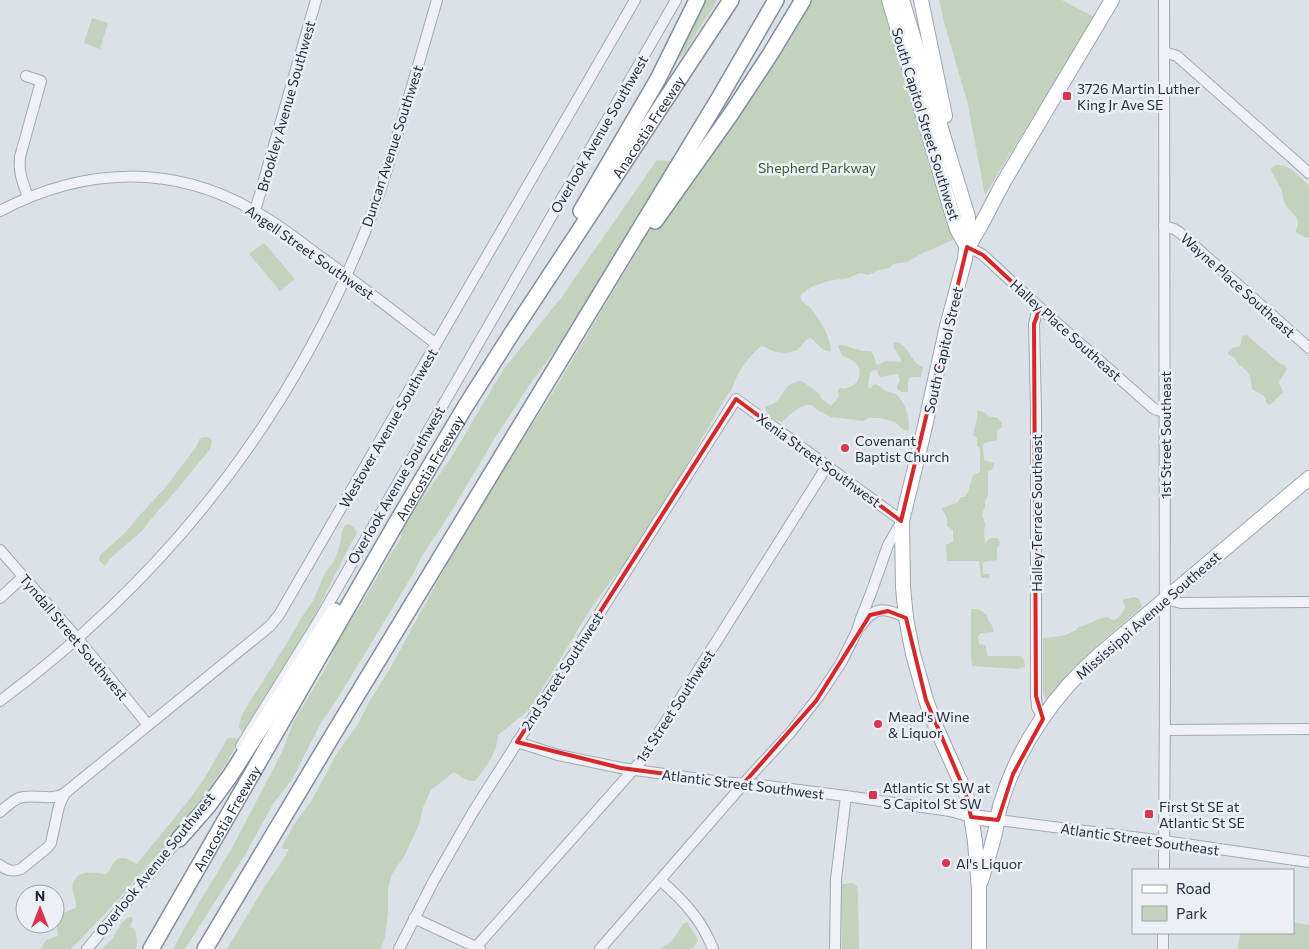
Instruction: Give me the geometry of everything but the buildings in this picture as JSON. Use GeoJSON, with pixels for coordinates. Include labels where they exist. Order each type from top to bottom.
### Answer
{"type":"FeatureCollection","features":[{"type":"Feature","properties":{"kind":"highway"},"geometry":{"type":"LineString","coordinates":[[545,284],[563,242],[658,79],[697,0]]}},
{"type":"Feature","properties":{"kind":"highway","name":"Anacostia Freeway"},"geometry":{"type":"LineString","coordinates":[[151,949],[398,520],[489,370],[731,0]]}},
{"type":"Feature","properties":{"kind":"highway"},"geometry":{"type":"LineString","coordinates":[[208,945],[718,100],[776,0]]}},
{"type":"Feature","properties":{"kind":"highway"},"geometry":{"type":"LineString","coordinates":[[582,324],[616,281],[646,233],[732,114],[803,0]]}},
{"type":"Feature","properties":{"kind":"highway"},"geometry":{"type":"LineString","coordinates":[[179,839],[208,806],[230,776],[367,561],[398,520]]}},
{"type":"Feature","properties":{"kind":"main road","name":"South Capitol Street Southwest"},"geometry":{"type":"LineString","coordinates":[[889,0],[955,223],[967,247]]}},
{"type":"Feature","properties":{"kind":"main road"},"geometry":{"type":"LineString","coordinates":[[902,0],[968,217],[967,247]]}},
{"type":"Feature","properties":{"kind":"main road"},"geometry":{"type":"LineString","coordinates":[[921,0],[949,133],[953,168]]}},
{"type":"Feature","properties":{"kind":"main road"},"geometry":{"type":"LineString","coordinates":[[967,247],[1112,0]]}},
{"type":"Feature","properties":{"kind":"main road","name":"South Capitol Street"},"geometry":{"type":"LineString","coordinates":[[967,247],[902,521],[903,587],[906,618],[913,654],[926,700],[966,794],[971,817],[979,889],[979,949]]}},
{"type":"Feature","properties":{"kind":"main road","name":"Mississippi Avenue Southeast"},"geometry":{"type":"LineString","coordinates":[[979,889],[1002,801],[1013,774],[1031,737],[1063,691],[1092,660],[1309,478]]}},
{"type":"Feature","properties":{"kind":"main road","name":"Atlantic Street Southeast"},"geometry":{"type":"LineString","coordinates":[[971,817],[998,820]]}},
{"type":"Feature","properties":{"kind":"street","name":"Brookley Avenue Southwest"},"geometry":{"type":"LineString","coordinates":[[255,211],[316,0]]}},
{"type":"Feature","properties":{"kind":"street","name":"Duncan Avenue Southwest"},"geometry":{"type":"LineString","coordinates":[[0,701],[78,639],[161,557],[223,483],[290,383],[319,331],[365,231],[383,183],[437,0]]}},
{"type":"Feature","properties":{"kind":"street","name":"Westover Avenue Southwest"},"geometry":{"type":"LineString","coordinates":[[0,866],[8,870],[21,869],[48,847],[52,840],[60,803],[66,793],[270,626],[276,619],[635,0]]}},
{"type":"Feature","properties":{"kind":"street","name":"Overlook Avenue Southwest"},"geometry":{"type":"LineString","coordinates":[[87,949],[179,839],[213,792],[258,716],[318,622],[676,0]]}},
{"type":"Feature","properties":{"kind":"street","name":"1st Street Southeast"},"geometry":{"type":"LineString","coordinates":[[1164,0],[1164,869]]}},
{"type":"Feature","properties":{"kind":"street"},"geometry":{"type":"LineString","coordinates":[[1164,52],[1177,56],[1309,173]]}},
{"type":"Feature","properties":{"kind":"street"},"geometry":{"type":"LineString","coordinates":[[26,76],[41,81],[20,157],[20,173],[28,197]]}},
{"type":"Feature","properties":{"kind":"street","name":"Angell Street Southwest"},"geometry":{"type":"LineString","coordinates":[[0,211],[28,197],[55,187],[86,180],[124,176],[150,177],[207,189],[255,211],[274,223],[346,274],[436,344]]}},
{"type":"Feature","properties":{"kind":"street","name":"Wayne Place Southeast"},"geometry":{"type":"LineString","coordinates":[[1164,226],[1179,232],[1309,348]]}},
{"type":"Feature","properties":{"kind":"street","name":"Halley Place Southeast"},"geometry":{"type":"LineString","coordinates":[[967,247],[983,255],[1149,405],[1165,412]]}},
{"type":"Feature","properties":{"kind":"street","name":"Halley Terrace Southeast"},"geometry":{"type":"LineString","coordinates":[[1040,308],[1034,324],[1036,411],[1036,696],[1037,707],[1043,718]]}},
{"type":"Feature","properties":{"kind":"street","name":"Xenia Street Southwest"},"geometry":{"type":"LineString","coordinates":[[736,399],[902,521]]}},
{"type":"Feature","properties":{"kind":"street","name":"2nd Street Southwest"},"geometry":{"type":"LineString","coordinates":[[399,949],[459,835],[736,399]]}},
{"type":"Feature","properties":{"kind":"street","name":"1st Street Southwest"},"geometry":{"type":"LineString","coordinates":[[478,948],[643,757],[828,466]]}},
{"type":"Feature","properties":{"kind":"street"},"geometry":{"type":"LineString","coordinates":[[600,949],[816,701],[841,663],[857,631],[888,545],[902,521]]}},
{"type":"Feature","properties":{"kind":"street","name":"Tyndall Street Southwest"},"geometry":{"type":"LineString","coordinates":[[0,550],[78,639],[148,725]]}},
{"type":"Feature","properties":{"kind":"street"},"geometry":{"type":"LineString","coordinates":[[0,598],[24,577]]}},
{"type":"Feature","properties":{"kind":"street"},"geometry":{"type":"LineString","coordinates":[[1165,599],[1182,603],[1309,602]]}},
{"type":"Feature","properties":{"kind":"street"},"geometry":{"type":"LineString","coordinates":[[857,631],[870,615],[877,611],[897,613],[906,618]]}},
{"type":"Feature","properties":{"kind":"street"},"geometry":{"type":"LineString","coordinates":[[1165,730],[1309,729]]}},
{"type":"Feature","properties":{"kind":"street","name":"Atlantic Street Southwest"},"geometry":{"type":"LineString","coordinates":[[517,742],[558,755],[632,770],[846,796],[950,811],[971,817]]}},
{"type":"Feature","properties":{"kind":"street"},"geometry":{"type":"LineString","coordinates":[[0,812],[12,802],[21,798],[29,796],[56,797],[66,793]]}},
{"type":"Feature","properties":{"kind":"street"},"geometry":{"type":"LineString","coordinates":[[835,949],[836,879],[846,796]]}},
{"type":"Feature","properties":{"kind":"street","name":"Atlantic Street Southeast"},"geometry":{"type":"LineString","coordinates":[[998,820],[1309,862]]}},
{"type":"Feature","properties":{"kind":"street"},"geometry":{"type":"LineString","coordinates":[[660,880],[680,898],[698,919],[713,949]]}},
{"type":"Feature","properties":{"kind":"street"},"geometry":{"type":"LineString","coordinates":[[414,918],[478,948]]}},
{"type":"Feature","properties":{"kind":"street"},"geometry":{"type":"LineString","coordinates":[[1163,934],[1163,949]]}},
{"type":"Feature","properties":{"kind":"highlighted area"},"geometry":{"type":"Polygon","coordinates":[[[967,247],[983,255],[1040,308],[1034,324],[1036,696],[1043,719],[1013,774],[998,820],[971,817],[966,794],[926,700],[906,618],[888,611],[870,615],[816,701],[743,784],[621,768],[517,742],[736,399],[901,521],[967,247]]]}},
{"type":"Feature","properties":{"kind":"green space"},"geometry":{"type":"Polygon","coordinates":[[[705,0],[717,0],[688,48],[677,60],[678,55],[705,0]]]}},
{"type":"Feature","properties":{"kind":"green space","name":"Shepherd Parkway"},"geometry":{"type":"Polygon","coordinates":[[[793,0],[884,0],[905,84],[929,165],[955,239],[907,262],[893,264],[890,268],[868,275],[860,273],[849,278],[828,281],[811,287],[803,293],[800,296],[801,299],[813,311],[827,334],[830,352],[822,349],[811,338],[807,339],[793,352],[776,352],[761,346],[750,357],[738,374],[732,390],[727,395],[684,470],[633,552],[591,608],[530,709],[498,735],[493,754],[475,781],[466,780],[454,772],[431,790],[422,810],[420,822],[405,855],[392,874],[388,889],[385,937],[381,949],[227,949],[283,860],[289,849],[282,848],[283,844],[297,820],[312,800],[337,753],[358,724],[483,498],[552,394],[682,176],[699,156],[793,0]]]}},
{"type":"Feature","properties":{"kind":"green space"},"geometry":{"type":"Polygon","coordinates":[[[939,0],[1062,0],[1094,17],[985,195],[967,101],[939,0]]]}},
{"type":"Feature","properties":{"kind":"green space"},"geometry":{"type":"Polygon","coordinates":[[[92,18],[108,23],[100,49],[84,43],[92,18]]]}},
{"type":"Feature","properties":{"kind":"green space"},"geometry":{"type":"Polygon","coordinates":[[[657,160],[671,161],[563,339],[498,433],[422,556],[358,665],[322,721],[293,778],[273,804],[246,853],[185,949],[173,949],[232,848],[281,754],[294,721],[328,664],[338,640],[397,545],[401,532],[413,512],[451,458],[503,370],[561,298],[657,160]]]}},
{"type":"Feature","properties":{"kind":"green space"},"geometry":{"type":"Polygon","coordinates":[[[1277,165],[1290,169],[1309,186],[1309,238],[1296,233],[1297,218],[1286,206],[1282,190],[1271,171],[1272,167],[1277,165]]]}},
{"type":"Feature","properties":{"kind":"green space"},"geometry":{"type":"Polygon","coordinates":[[[264,243],[295,279],[280,291],[249,254],[264,243]]]}},
{"type":"Feature","properties":{"kind":"green space"},"geometry":{"type":"Polygon","coordinates":[[[1245,335],[1287,369],[1279,382],[1283,392],[1270,405],[1267,404],[1264,396],[1252,389],[1250,377],[1246,370],[1238,364],[1235,358],[1228,354],[1232,348],[1239,347],[1242,337],[1245,335]]]}},
{"type":"Feature","properties":{"kind":"green space"},"geometry":{"type":"Polygon","coordinates":[[[897,342],[905,347],[916,362],[923,367],[921,377],[910,377],[908,391],[901,392],[897,389],[900,380],[898,375],[880,377],[877,370],[874,370],[870,372],[868,386],[871,388],[874,384],[878,385],[899,397],[904,404],[907,414],[908,431],[902,429],[895,422],[879,418],[869,418],[864,421],[831,417],[817,410],[812,405],[800,408],[782,422],[767,412],[765,407],[777,401],[791,384],[796,382],[802,381],[831,406],[839,397],[838,390],[840,388],[848,388],[855,384],[860,374],[859,368],[853,361],[843,356],[838,345],[861,351],[870,351],[877,365],[886,361],[901,362],[894,346],[894,343],[897,342]]]}},
{"type":"Feature","properties":{"kind":"green space"},"geometry":{"type":"Polygon","coordinates":[[[977,410],[986,413],[988,416],[998,418],[1002,424],[1002,427],[997,430],[997,440],[984,443],[983,446],[984,460],[994,463],[992,470],[988,471],[988,494],[982,515],[985,524],[985,543],[990,538],[997,538],[1000,544],[997,548],[997,560],[983,562],[983,572],[984,574],[990,574],[989,579],[981,577],[979,561],[947,561],[946,545],[953,542],[953,530],[947,526],[947,518],[942,509],[957,503],[961,497],[965,497],[973,475],[980,472],[980,448],[977,446],[977,438],[973,435],[977,410]]]}},
{"type":"Feature","properties":{"kind":"green space"},"geometry":{"type":"Polygon","coordinates":[[[208,437],[212,441],[211,447],[206,454],[143,530],[110,559],[105,566],[99,561],[101,554],[125,533],[165,488],[196,447],[200,438],[208,437]]]}},
{"type":"Feature","properties":{"kind":"green space"},"geometry":{"type":"Polygon","coordinates":[[[350,524],[357,531],[356,535],[310,625],[246,731],[242,732],[239,727],[242,714],[313,601],[326,571],[335,560],[342,531],[345,525],[350,524]]]}},
{"type":"Feature","properties":{"kind":"green space"},"geometry":{"type":"Polygon","coordinates":[[[1134,597],[1139,600],[1141,608],[1070,671],[1047,700],[1043,694],[1043,638],[1065,635],[1076,630],[1078,627],[1108,617],[1115,620],[1125,608],[1123,600],[1134,597]]]}},
{"type":"Feature","properties":{"kind":"green space"},"geometry":{"type":"Polygon","coordinates":[[[971,609],[978,609],[987,615],[992,627],[993,632],[981,633],[978,637],[979,644],[986,646],[987,655],[1021,656],[1025,667],[1017,669],[972,666],[971,609]]]}},
{"type":"Feature","properties":{"kind":"green space"},"geometry":{"type":"Polygon","coordinates":[[[227,739],[238,739],[238,743],[220,774],[184,825],[71,949],[41,949],[46,940],[58,936],[58,934],[65,934],[65,913],[76,908],[72,886],[76,878],[86,873],[106,874],[116,860],[123,858],[137,864],[189,800],[204,779],[227,739]]]}},
{"type":"Feature","properties":{"kind":"green space"},"geometry":{"type":"Polygon","coordinates":[[[853,883],[857,886],[858,895],[859,949],[842,949],[841,886],[853,883]]]}},
{"type":"Feature","properties":{"kind":"green space"},"geometry":{"type":"Polygon","coordinates":[[[128,917],[132,917],[133,920],[130,927],[135,929],[136,949],[102,949],[112,939],[121,924],[128,917]]]}},
{"type":"Feature","properties":{"kind":"green space"},"geometry":{"type":"Polygon","coordinates":[[[687,922],[698,940],[694,947],[689,949],[660,949],[672,941],[683,924],[687,922]]]}},
{"type":"Feature","properties":{"kind":"green space"},"geometry":{"type":"Polygon","coordinates":[[[1294,922],[1309,925],[1309,949],[1238,949],[1240,934],[1294,934],[1294,922]]]}},
{"type":"Feature","properties":{"kind":"place","name":"3726 Martin Luther King Jr Ave SE"},"geometry":{"type":"Point","coordinates":[1067,96]}},
{"type":"Feature","properties":{"kind":"place","name":"Covenant Baptist Church"},"geometry":{"type":"Point","coordinates":[845,448]}},
{"type":"Feature","properties":{"kind":"place","name":"Mead's Wine & Liquor"},"geometry":{"type":"Point","coordinates":[878,724]}},
{"type":"Feature","properties":{"kind":"place","name":"Atlantic St SW at S Capitol St SW"},"geometry":{"type":"Point","coordinates":[873,795]}},
{"type":"Feature","properties":{"kind":"place","name":"First St SE at Atlantic St SE"},"geometry":{"type":"Point","coordinates":[1149,814]}},
{"type":"Feature","properties":{"kind":"place","name":"Al's Liquor"},"geometry":{"type":"Point","coordinates":[946,863]}}]}
